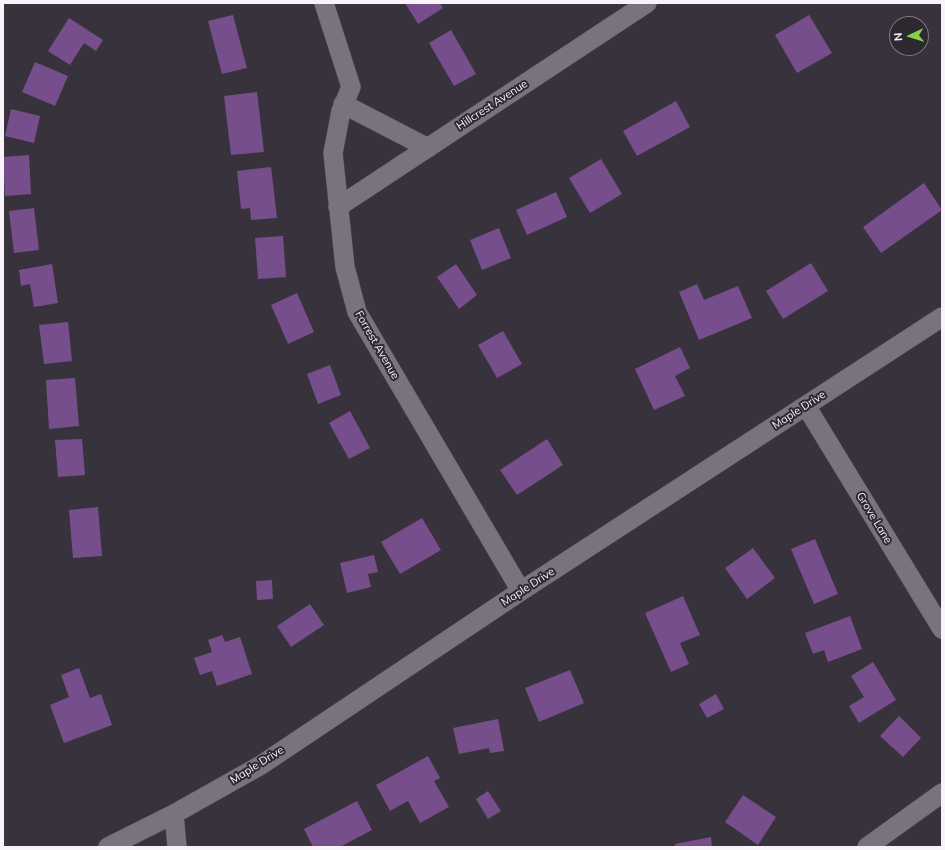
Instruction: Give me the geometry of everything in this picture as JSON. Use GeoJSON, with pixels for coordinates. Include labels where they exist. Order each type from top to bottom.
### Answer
{"type":"FeatureCollection","features":[{"type":"Feature","properties":{"kind":"street","name":"Forrest Avenue"},"geometry":{"type":"LineString","coordinates":[[324,3],[351,88],[343,104],[332,153],[345,267],[357,312],[521,591]]}},
{"type":"Feature","properties":{"kind":"street","name":"Hillcrest Avenue"},"geometry":{"type":"LineString","coordinates":[[338,207],[647,3]]}},
{"type":"Feature","properties":{"kind":"street"},"geometry":{"type":"LineString","coordinates":[[343,104],[428,148]]}},
{"type":"Feature","properties":{"kind":"street","name":"Maple Drive"},"geometry":{"type":"LineString","coordinates":[[108,847],[174,814],[260,765],[521,591],[942,317]]}},
{"type":"Feature","properties":{"kind":"street","name":"Grove Lane"},"geometry":{"type":"LineString","coordinates":[[806,406],[942,629]]}},
{"type":"Feature","properties":{"kind":"street"},"geometry":{"type":"LineString","coordinates":[[867,847],[942,793]]}},
{"type":"Feature","properties":{"kind":"street"},"geometry":{"type":"LineString","coordinates":[[174,814],[177,847]]}},
{"type":"Feature","properties":{"kind":"building"},"geometry":{"type":"Polygon","coordinates":[[[405,3],[440,3],[443,8],[418,24],[405,3]]]}},
{"type":"Feature","properties":{"kind":"building"},"geometry":{"type":"Polygon","coordinates":[[[233,15],[247,68],[222,74],[208,21],[233,15]]]}},
{"type":"Feature","properties":{"kind":"building"},"geometry":{"type":"Polygon","coordinates":[[[809,15],[832,53],[797,73],[775,35],[809,15]]]}},
{"type":"Feature","properties":{"kind":"building"},"geometry":{"type":"Polygon","coordinates":[[[69,18],[103,40],[96,51],[84,43],[70,65],[48,51],[69,18]]]}},
{"type":"Feature","properties":{"kind":"building"},"geometry":{"type":"Polygon","coordinates":[[[451,30],[476,74],[454,86],[429,43],[451,30]]]}},
{"type":"Feature","properties":{"kind":"building"},"geometry":{"type":"Polygon","coordinates":[[[35,62],[68,76],[55,106],[22,92],[35,62]]]}},
{"type":"Feature","properties":{"kind":"building"},"geometry":{"type":"Polygon","coordinates":[[[257,92],[264,152],[231,155],[224,96],[257,92]]]}},
{"type":"Feature","properties":{"kind":"building"},"geometry":{"type":"Polygon","coordinates":[[[676,101],[690,127],[637,156],[623,131],[676,101]]]}},
{"type":"Feature","properties":{"kind":"building"},"geometry":{"type":"Polygon","coordinates":[[[11,109],[40,116],[34,143],[5,136],[11,109]]]}},
{"type":"Feature","properties":{"kind":"building"},"geometry":{"type":"Polygon","coordinates":[[[29,155],[31,194],[5,196],[3,157],[29,155]]]}},
{"type":"Feature","properties":{"kind":"building"},"geometry":{"type":"Polygon","coordinates":[[[601,159],[622,194],[590,213],[569,178],[601,159]]]}},
{"type":"Feature","properties":{"kind":"building"},"geometry":{"type":"Polygon","coordinates":[[[271,167],[277,218],[251,220],[250,208],[241,209],[237,171],[271,167]]]}},
{"type":"Feature","properties":{"kind":"building"},"geometry":{"type":"Polygon","coordinates":[[[924,183],[942,210],[881,253],[863,227],[924,183]]]}},
{"type":"Feature","properties":{"kind":"building"},"geometry":{"type":"Polygon","coordinates":[[[556,192],[567,217],[527,235],[516,210],[556,192]]]}},
{"type":"Feature","properties":{"kind":"building"},"geometry":{"type":"Polygon","coordinates":[[[34,208],[39,250],[14,253],[9,211],[34,208]]]}},
{"type":"Feature","properties":{"kind":"building"},"geometry":{"type":"Polygon","coordinates":[[[499,228],[511,258],[482,270],[470,240],[499,228]]]}},
{"type":"Feature","properties":{"kind":"building"},"geometry":{"type":"Polygon","coordinates":[[[283,236],[286,277],[258,279],[255,238],[283,236]]]}},
{"type":"Feature","properties":{"kind":"building"},"geometry":{"type":"Polygon","coordinates":[[[811,263],[828,291],[783,319],[766,291],[811,263]]]}},
{"type":"Feature","properties":{"kind":"building"},"geometry":{"type":"Polygon","coordinates":[[[52,264],[58,303],[34,307],[30,284],[21,286],[19,270],[52,264]]]}},
{"type":"Feature","properties":{"kind":"building"},"geometry":{"type":"Polygon","coordinates":[[[456,264],[477,295],[459,309],[437,277],[456,264]]]}},
{"type":"Feature","properties":{"kind":"building"},"geometry":{"type":"Polygon","coordinates":[[[697,284],[704,300],[738,286],[752,318],[699,340],[679,292],[697,284]]]}},
{"type":"Feature","properties":{"kind":"building"},"geometry":{"type":"Polygon","coordinates":[[[297,293],[314,332],[288,344],[271,305],[297,293]]]}},
{"type":"Feature","properties":{"kind":"building"},"geometry":{"type":"Polygon","coordinates":[[[68,322],[72,361],[44,364],[39,325],[68,322]]]}},
{"type":"Feature","properties":{"kind":"building"},"geometry":{"type":"Polygon","coordinates":[[[503,331],[522,364],[497,378],[478,345],[503,331]]]}},
{"type":"Feature","properties":{"kind":"building"},"geometry":{"type":"Polygon","coordinates":[[[680,347],[690,368],[675,376],[685,396],[654,410],[635,369],[680,347]]]}},
{"type":"Feature","properties":{"kind":"building"},"geometry":{"type":"Polygon","coordinates":[[[330,365],[341,395],[318,404],[307,374],[330,365]]]}},
{"type":"Feature","properties":{"kind":"building"},"geometry":{"type":"Polygon","coordinates":[[[75,378],[79,426],[49,429],[46,380],[75,378]]]}},
{"type":"Feature","properties":{"kind":"building"},"geometry":{"type":"Polygon","coordinates":[[[350,411],[370,448],[349,459],[329,423],[350,411]]]}},
{"type":"Feature","properties":{"kind":"building"},"geometry":{"type":"Polygon","coordinates":[[[82,439],[85,475],[58,477],[55,440],[82,439]]]}},
{"type":"Feature","properties":{"kind":"building"},"geometry":{"type":"Polygon","coordinates":[[[547,439],[563,465],[517,495],[500,470],[547,439]]]}},
{"type":"Feature","properties":{"kind":"building"},"geometry":{"type":"Polygon","coordinates":[[[98,507],[102,556],[73,558],[69,510],[98,507]]]}},
{"type":"Feature","properties":{"kind":"building"},"geometry":{"type":"Polygon","coordinates":[[[422,518],[441,550],[400,574],[381,542],[422,518]]]}},
{"type":"Feature","properties":{"kind":"building"},"geometry":{"type":"Polygon","coordinates":[[[815,539],[838,594],[814,604],[791,549],[815,539]]]}},
{"type":"Feature","properties":{"kind":"building"},"geometry":{"type":"Polygon","coordinates":[[[753,548],[775,578],[747,599],[725,568],[753,548]]]}},
{"type":"Feature","properties":{"kind":"building"},"geometry":{"type":"Polygon","coordinates":[[[374,555],[378,572],[368,574],[371,587],[347,593],[340,563],[374,555]]]}},
{"type":"Feature","properties":{"kind":"building"},"geometry":{"type":"Polygon","coordinates":[[[272,580],[273,599],[257,600],[256,581],[272,580]]]}},
{"type":"Feature","properties":{"kind":"building"},"geometry":{"type":"Polygon","coordinates":[[[683,596],[700,635],[680,643],[689,664],[671,672],[645,613],[683,596]]]}},
{"type":"Feature","properties":{"kind":"building"},"geometry":{"type":"Polygon","coordinates":[[[310,604],[324,625],[291,647],[277,626],[310,604]]]}},
{"type":"Feature","properties":{"kind":"building"},"geometry":{"type":"Polygon","coordinates":[[[850,616],[862,649],[828,662],[824,650],[813,654],[805,633],[850,616]]]}},
{"type":"Feature","properties":{"kind":"building"},"geometry":{"type":"Polygon","coordinates":[[[222,635],[225,642],[240,637],[252,674],[217,686],[212,671],[200,675],[194,658],[212,652],[208,640],[222,635]]]}},
{"type":"Feature","properties":{"kind":"building"},"geometry":{"type":"Polygon","coordinates":[[[873,662],[896,700],[859,723],[849,706],[864,697],[851,676],[873,662]]]}},
{"type":"Feature","properties":{"kind":"building"},"geometry":{"type":"Polygon","coordinates":[[[79,668],[90,698],[101,694],[112,725],[64,743],[50,705],[69,697],[61,675],[79,668]]]}},
{"type":"Feature","properties":{"kind":"building"},"geometry":{"type":"Polygon","coordinates":[[[570,670],[584,703],[539,722],[525,688],[570,670]]]}},
{"type":"Feature","properties":{"kind":"building"},"geometry":{"type":"Polygon","coordinates":[[[716,694],[724,709],[707,718],[699,704],[716,694]]]}},
{"type":"Feature","properties":{"kind":"building"},"geometry":{"type":"Polygon","coordinates":[[[899,716],[921,738],[903,757],[880,736],[899,716]]]}},
{"type":"Feature","properties":{"kind":"building"},"geometry":{"type":"Polygon","coordinates":[[[498,719],[504,751],[490,753],[489,748],[459,754],[453,728],[498,719]]]}},
{"type":"Feature","properties":{"kind":"building"},"geometry":{"type":"Polygon","coordinates":[[[428,756],[440,778],[434,781],[449,807],[420,823],[408,801],[390,811],[376,785],[428,756]]]}},
{"type":"Feature","properties":{"kind":"building"},"geometry":{"type":"Polygon","coordinates":[[[488,791],[501,811],[488,819],[476,799],[488,791]]]}},
{"type":"Feature","properties":{"kind":"building"},"geometry":{"type":"Polygon","coordinates":[[[743,795],[776,817],[758,845],[725,822],[743,795]]]}},
{"type":"Feature","properties":{"kind":"building"},"geometry":{"type":"Polygon","coordinates":[[[357,801],[372,830],[340,847],[313,847],[304,829],[357,801]]]}},
{"type":"Feature","properties":{"kind":"building"},"geometry":{"type":"Polygon","coordinates":[[[711,837],[712,847],[675,847],[675,844],[711,837]]]}}]}
